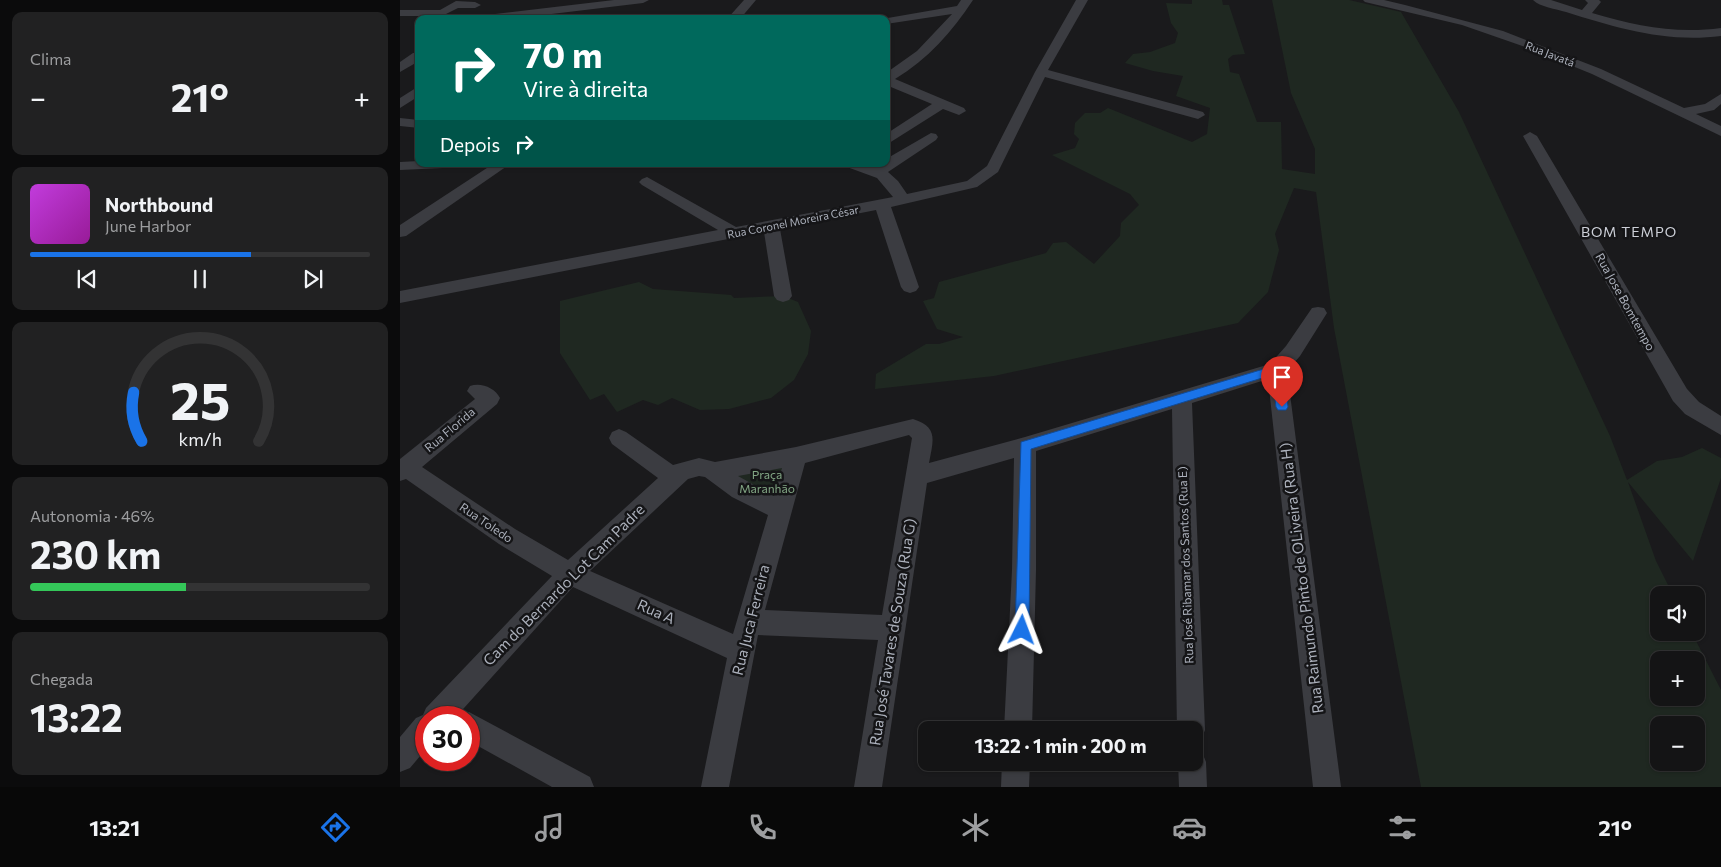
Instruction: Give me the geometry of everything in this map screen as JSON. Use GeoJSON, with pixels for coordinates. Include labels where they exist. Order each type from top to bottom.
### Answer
{"type":"FeatureCollection","features":[{"type":"Feature","properties":{"kind":"street"},"geometry":{"type":"LineString","coordinates":[[513,15],[643,0]]}},
{"type":"Feature","properties":{"kind":"street"},"geometry":{"type":"LineString","coordinates":[[736,15],[750,0]]}},
{"type":"Feature","properties":{"kind":"street","name":"Rua Coronel Moreira César"},"geometry":{"type":"LineString","coordinates":[[400,297],[771,226],[972,184],[993,169],[1041,72],[1082,0]]}},
{"type":"Feature","properties":{"kind":"street","name":"Rua Javatá"},"geometry":{"type":"LineString","coordinates":[[1369,0],[1413,5],[1531,46],[1641,91],[1683,112],[1718,133]]}},
{"type":"Feature","properties":{"kind":"street"},"geometry":{"type":"LineString","coordinates":[[1539,0],[1631,28],[1675,36],[1693,36],[1721,32]]}},
{"type":"Feature","properties":{"kind":"street"},"geometry":{"type":"LineString","coordinates":[[1584,15],[1593,1],[1603,4],[1609,0]]}},
{"type":"Feature","properties":{"kind":"street"},"geometry":{"type":"LineString","coordinates":[[400,13],[442,13],[456,4],[476,5]]}},
{"type":"Feature","properties":{"kind":"street"},"geometry":{"type":"LineString","coordinates":[[890,20],[964,5]]}},
{"type":"Feature","properties":{"kind":"street"},"geometry":{"type":"LineString","coordinates":[[890,76],[926,51],[941,36],[964,5]]}},
{"type":"Feature","properties":{"kind":"street"},"geometry":{"type":"LineString","coordinates":[[400,55],[415,56]]}},
{"type":"Feature","properties":{"kind":"street"},"geometry":{"type":"LineString","coordinates":[[400,68],[415,58]]}},
{"type":"Feature","properties":{"kind":"street"},"geometry":{"type":"LineString","coordinates":[[1041,72],[1198,115]]}},
{"type":"Feature","properties":{"kind":"street"},"geometry":{"type":"LineString","coordinates":[[890,81],[959,110]]}},
{"type":"Feature","properties":{"kind":"street"},"geometry":{"type":"LineString","coordinates":[[400,90],[415,91]]}},
{"type":"Feature","properties":{"kind":"street"},"geometry":{"type":"LineString","coordinates":[[400,104],[415,93]]}},
{"type":"Feature","properties":{"kind":"street"},"geometry":{"type":"LineString","coordinates":[[1683,112],[1715,108],[1721,98]]}},
{"type":"Feature","properties":{"kind":"street"},"geometry":{"type":"LineString","coordinates":[[890,138],[941,104]]}},
{"type":"Feature","properties":{"kind":"street"},"geometry":{"type":"LineString","coordinates":[[400,122],[415,124]]}},
{"type":"Feature","properties":{"kind":"street","name":"Rua Jose Bomtempo"},"geometry":{"type":"LineString","coordinates":[[1530,136],[1680,395],[1692,408],[1721,427]]}},
{"type":"Feature","properties":{"kind":"street"},"geometry":{"type":"LineString","coordinates":[[890,164],[931,137]]}},
{"type":"Feature","properties":{"kind":"street"},"geometry":{"type":"LineString","coordinates":[[400,232],[498,167]]}},
{"type":"Feature","properties":{"kind":"street"},"geometry":{"type":"LineString","coordinates":[[861,167],[877,172],[892,180],[902,200]]}},
{"type":"Feature","properties":{"kind":"street"},"geometry":{"type":"LineString","coordinates":[[877,172],[885,167]]}},
{"type":"Feature","properties":{"kind":"street"},"geometry":{"type":"LineString","coordinates":[[647,182],[734,233]]}},
{"type":"Feature","properties":{"kind":"street"},"geometry":{"type":"LineString","coordinates":[[882,204],[910,287]]}},
{"type":"Feature","properties":{"kind":"street"},"geometry":{"type":"LineString","coordinates":[[771,226],[783,296]]}},
{"type":"Feature","properties":{"kind":"street"},"geometry":{"type":"LineString","coordinates":[[917,476],[1025,446],[1277,369],[1293,352],[1318,313]]}},
{"type":"Feature","properties":{"kind":"street","name":"Rua Raimundo Pinto de OLiveira (Rua H)"},"geometry":{"type":"LineString","coordinates":[[1277,369],[1327,787]]}},
{"type":"Feature","properties":{"kind":"street","name":"Rua Florida"},"geometry":{"type":"LineString","coordinates":[[403,470],[490,398],[477,391]]}},
{"type":"Feature","properties":{"kind":"street","name":"Rua José Ribamar dos Santos (Rua E)"},"geometry":{"type":"LineString","coordinates":[[1182,399],[1191,721]]}},
{"type":"Feature","properties":{"kind":"street","name":"Rua José Tavares de Souza (Rua G)"},"geometry":{"type":"LineString","coordinates":[[796,456],[900,428],[913,427],[924,435],[868,787]]}},
{"type":"Feature","properties":{"kind":"street"},"geometry":{"type":"LineString","coordinates":[[619,438],[673,477]]}},
{"type":"Feature","properties":{"kind":"street"},"geometry":{"type":"LineString","coordinates":[[1018,721],[1024,570],[1025,446]]}},
{"type":"Feature","properties":{"kind":"street","name":"Cam do Bernardo Lot Cam Padre"},"geometry":{"type":"LineString","coordinates":[[451,706],[570,574],[673,477],[692,466],[709,469],[796,456]]}},
{"type":"Feature","properties":{"kind":"street","name":"Rua Juca Ferreira"},"geometry":{"type":"LineString","coordinates":[[715,787],[741,651],[796,456]]}},
{"type":"Feature","properties":{"kind":"street"},"geometry":{"type":"LineString","coordinates":[[709,469],[740,490],[780,510]]}},
{"type":"Feature","properties":{"kind":"street","name":"Rua Toledo"},"geometry":{"type":"LineString","coordinates":[[403,470],[520,546],[570,574]]}},
{"type":"Feature","properties":{"kind":"street","name":"Rua A"},"geometry":{"type":"LineString","coordinates":[[570,574],[741,651]]}},
{"type":"Feature","properties":{"kind":"street"},"geometry":{"type":"LineString","coordinates":[[750,622],[894,628]]}},
{"type":"Feature","properties":{"kind":"street"},"geometry":{"type":"LineString","coordinates":[[480,732],[580,787]]}},
{"type":"Feature","properties":{"kind":"street","name":"Cam do Bernardo Lot Cam Padre"},"geometry":{"type":"LineString","coordinates":[[400,758],[415,743]]}},
{"type":"Feature","properties":{"kind":"street"},"geometry":{"type":"LineString","coordinates":[[1015,787],[1016,771]]}},
{"type":"Feature","properties":{"kind":"street"},"geometry":{"type":"LineString","coordinates":[[1192,771],[1193,787]]}},
{"type":"Feature","properties":{"kind":"green space"},"geometry":{"type":"Polygon","coordinates":[[[1192,0],[1222,0],[1223,5],[1229,5],[1245,54],[1233,55],[1228,59],[1230,72],[1239,74],[1257,122],[1281,122],[1282,169],[1315,174],[1315,149],[1291,93],[1272,0],[1349,0],[1401,12],[1459,112],[1610,436],[1627,480],[1657,461],[1682,457],[1702,448],[1721,458],[1721,478],[1693,561],[1628,482],[1656,561],[1668,586],[1650,586],[1650,641],[1696,641],[1701,651],[1650,651],[1650,706],[1705,706],[1705,659],[1721,690],[1721,787],[1421,787],[1334,328],[1316,192],[1294,188],[1275,234],[1279,250],[1268,292],[1238,323],[994,376],[875,389],[876,374],[926,344],[939,344],[963,337],[937,329],[923,301],[934,298],[939,282],[1046,253],[1053,243],[1066,242],[1094,264],[1120,236],[1121,223],[1139,205],[1130,194],[1052,155],[1075,148],[1079,139],[1074,134],[1075,123],[1085,113],[1100,113],[1108,108],[1192,142],[1207,134],[1210,108],[1176,96],[1183,76],[1153,71],[1125,63],[1133,54],[1150,52],[1175,43],[1178,33],[1171,23],[1166,3],[1192,4],[1192,0]]]}},
{"type":"Feature","properties":{"kind":"green space"},"geometry":{"type":"Polygon","coordinates":[[[639,282],[653,289],[731,295],[734,298],[783,296],[798,302],[811,331],[808,354],[794,380],[771,398],[729,409],[700,410],[672,398],[658,405],[643,400],[617,412],[604,394],[590,400],[560,353],[560,301],[639,282]]]}},
{"type":"Feature","properties":{"kind":"green space","name":"Praça Maranhão"},"geometry":{"type":"Polygon","coordinates":[[[796,456],[780,510],[717,471],[796,456]]]}},
{"type":"Feature","properties":{"kind":"district","name":"BOM TEMPO"},"geometry":{"type":"Point","coordinates":[1629,232]}},
{"type":"Feature","properties":{"kind":"route"},"geometry":{"type":"LineString","coordinates":[[1022,630],[1025,446],[1277,369],[1282,407]]}}]}
